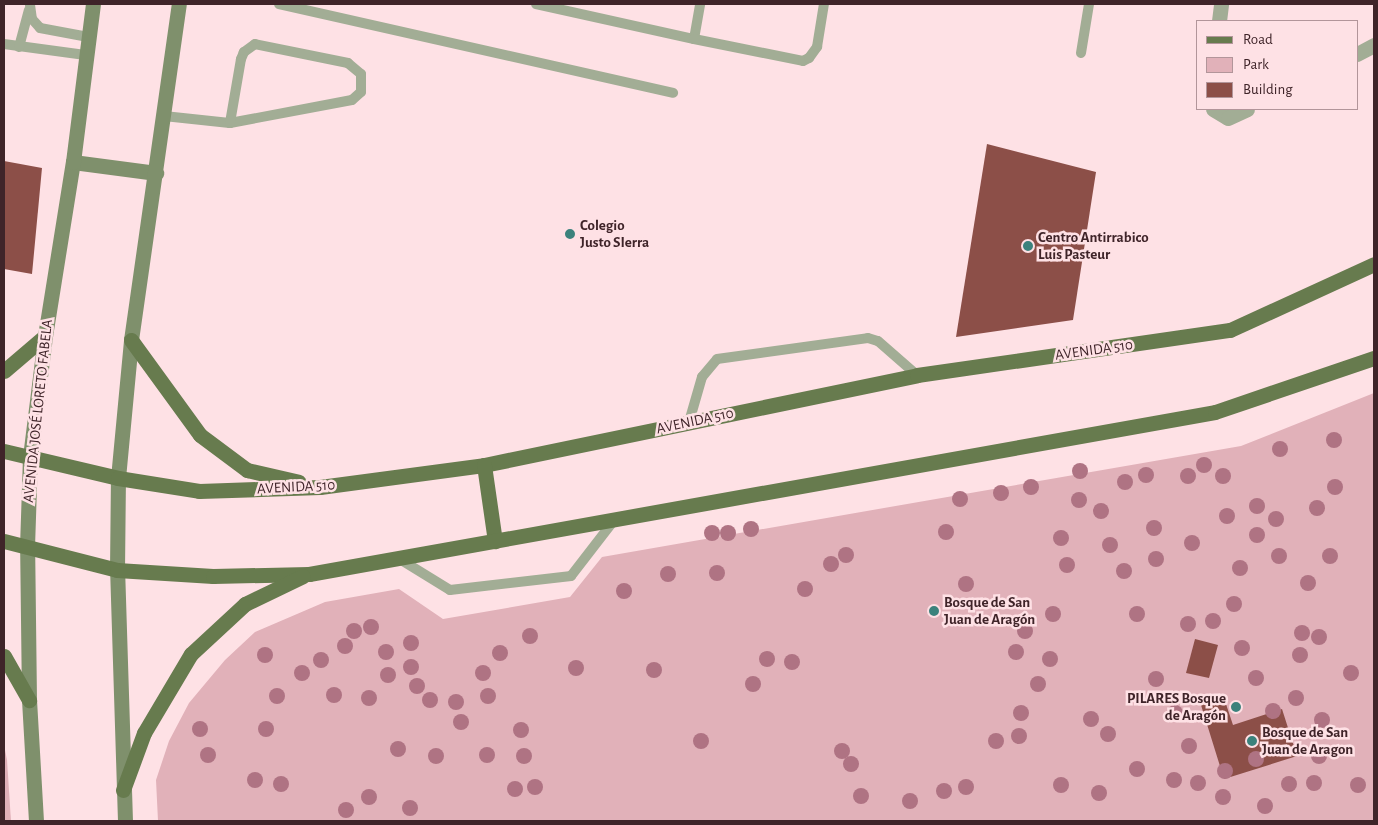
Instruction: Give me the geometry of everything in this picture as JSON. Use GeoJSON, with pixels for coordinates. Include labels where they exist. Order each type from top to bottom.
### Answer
{"type":"FeatureCollection","features":[{"type":"Feature","properties":{"kind":"main road","name":"AVENIDA JOSÉ LORETO FABELA"},"geometry":{"type":"LineString","coordinates":[[36,821],[29,700],[27,546],[30,457],[44,336],[73,162],[85,55],[93,4]]}},
{"type":"Feature","properties":{"kind":"main road"},"geometry":{"type":"LineString","coordinates":[[125,821],[117,570],[118,478],[131,340],[179,4]]}},
{"type":"Feature","properties":{"kind":"main road"},"geometry":{"type":"LineString","coordinates":[[73,162],[156,173]]}},
{"type":"Feature","properties":{"kind":"main road","name":"AVENIDA 510"},"geometry":{"type":"LineString","coordinates":[[4,451],[118,478],[199,491],[320,488],[484,465],[917,376],[1230,330],[1374,264]]}},
{"type":"Feature","properties":{"kind":"main road"},"geometry":{"type":"LineString","coordinates":[[4,371],[44,336]]}},
{"type":"Feature","properties":{"kind":"main road"},"geometry":{"type":"LineString","coordinates":[[131,340],[200,435],[247,470],[320,488]]}},
{"type":"Feature","properties":{"kind":"main road"},"geometry":{"type":"LineString","coordinates":[[4,541],[117,570],[213,576],[309,574],[1215,412],[1374,358]]}},
{"type":"Feature","properties":{"kind":"main road"},"geometry":{"type":"LineString","coordinates":[[484,465],[495,541]]}},
{"type":"Feature","properties":{"kind":"main road"},"geometry":{"type":"LineString","coordinates":[[123,790],[144,733],[191,654],[245,604],[309,574]]}},
{"type":"Feature","properties":{"kind":"main road"},"geometry":{"type":"LineString","coordinates":[[4,656],[29,700]]}},
{"type":"Feature","properties":{"kind":"street"},"geometry":{"type":"LineString","coordinates":[[1218,20],[1221,4]]}},
{"type":"Feature","properties":{"kind":"street"},"geometry":{"type":"LineString","coordinates":[[1358,53],[1374,45]]}},
{"type":"Feature","properties":{"kind":"street"},"geometry":{"type":"LineString","coordinates":[[1215,110],[1228,118],[1245,110]]}},
{"type":"Feature","properties":{"kind":"lane"},"geometry":{"type":"LineString","coordinates":[[28,4],[32,18],[40,28],[88,37]]}},
{"type":"Feature","properties":{"kind":"lane"},"geometry":{"type":"LineString","coordinates":[[19,47],[28,4]]}},
{"type":"Feature","properties":{"kind":"lane"},"geometry":{"type":"LineString","coordinates":[[279,4],[673,93]]}},
{"type":"Feature","properties":{"kind":"lane"},"geometry":{"type":"LineString","coordinates":[[536,4],[803,61],[809,58],[817,47],[824,4]]}},
{"type":"Feature","properties":{"kind":"lane"},"geometry":{"type":"LineString","coordinates":[[694,39],[700,4]]}},
{"type":"Feature","properties":{"kind":"lane"},"geometry":{"type":"LineString","coordinates":[[1081,53],[1089,4]]}},
{"type":"Feature","properties":{"kind":"lane"},"geometry":{"type":"LineString","coordinates":[[4,44],[85,55]]}},
{"type":"Feature","properties":{"kind":"lane"},"geometry":{"type":"LineString","coordinates":[[164,116],[230,123],[356,98],[362,88],[361,74],[348,63],[255,44],[244,52],[241,59],[230,123]]}},
{"type":"Feature","properties":{"kind":"lane"},"geometry":{"type":"LineString","coordinates":[[689,422],[702,377],[717,359],[868,338],[878,341],[917,376]]}},
{"type":"Feature","properties":{"kind":"lane"},"geometry":{"type":"LineString","coordinates":[[398,558],[450,590],[571,576],[615,519]]}},
{"type":"Feature","properties":{"kind":"green space","name":"Bosque de San Juan de Aragón"},"geometry":{"type":"Polygon","coordinates":[[[1374,393],[1374,821],[158,821],[156,780],[169,741],[189,703],[225,660],[255,632],[325,602],[399,589],[443,619],[570,597],[602,557],[1241,446],[1374,393]]]}},
{"type":"Feature","properties":{"kind":"green space"},"geometry":{"type":"Polygon","coordinates":[[[4,745],[7,760],[11,821],[4,821],[4,745]]]}},
{"type":"Feature","properties":{"kind":"building","name":"Centro Antirrabico Luis Pasteur"},"geometry":{"type":"Polygon","coordinates":[[[987,144],[1096,172],[1073,320],[956,337],[987,144]]]}},
{"type":"Feature","properties":{"kind":"building"},"geometry":{"type":"Polygon","coordinates":[[[4,161],[42,168],[32,274],[4,269],[4,161]]]}},
{"type":"Feature","properties":{"kind":"building"},"geometry":{"type":"Polygon","coordinates":[[[1195,639],[1218,645],[1209,678],[1186,673],[1195,639]]]}},
{"type":"Feature","properties":{"kind":"building","name":"Bosque de San Juan de Aragon"},"geometry":{"type":"Polygon","coordinates":[[[1224,698],[1233,725],[1282,709],[1297,756],[1224,779],[1201,705],[1224,698]]]}},
{"type":"Feature","properties":{"kind":"place","name":"Colegio Justo SIerra"},"geometry":{"type":"Point","coordinates":[570,234]}},
{"type":"Feature","properties":{"kind":"place","name":"Centro Antirrabico Luis Pasteur"},"geometry":{"type":"Point","coordinates":[1028,246]}},
{"type":"Feature","properties":{"kind":"place","name":"Bosque de San Juan de Aragón"},"geometry":{"type":"Point","coordinates":[934,611]}},
{"type":"Feature","properties":{"kind":"place","name":"PILARES Bosque de Aragón"},"geometry":{"type":"Point","coordinates":[1236,707]}},
{"type":"Feature","properties":{"kind":"place","name":"Bosque de San Juan de Aragon"},"geometry":{"type":"Point","coordinates":[1252,741]}}]}
